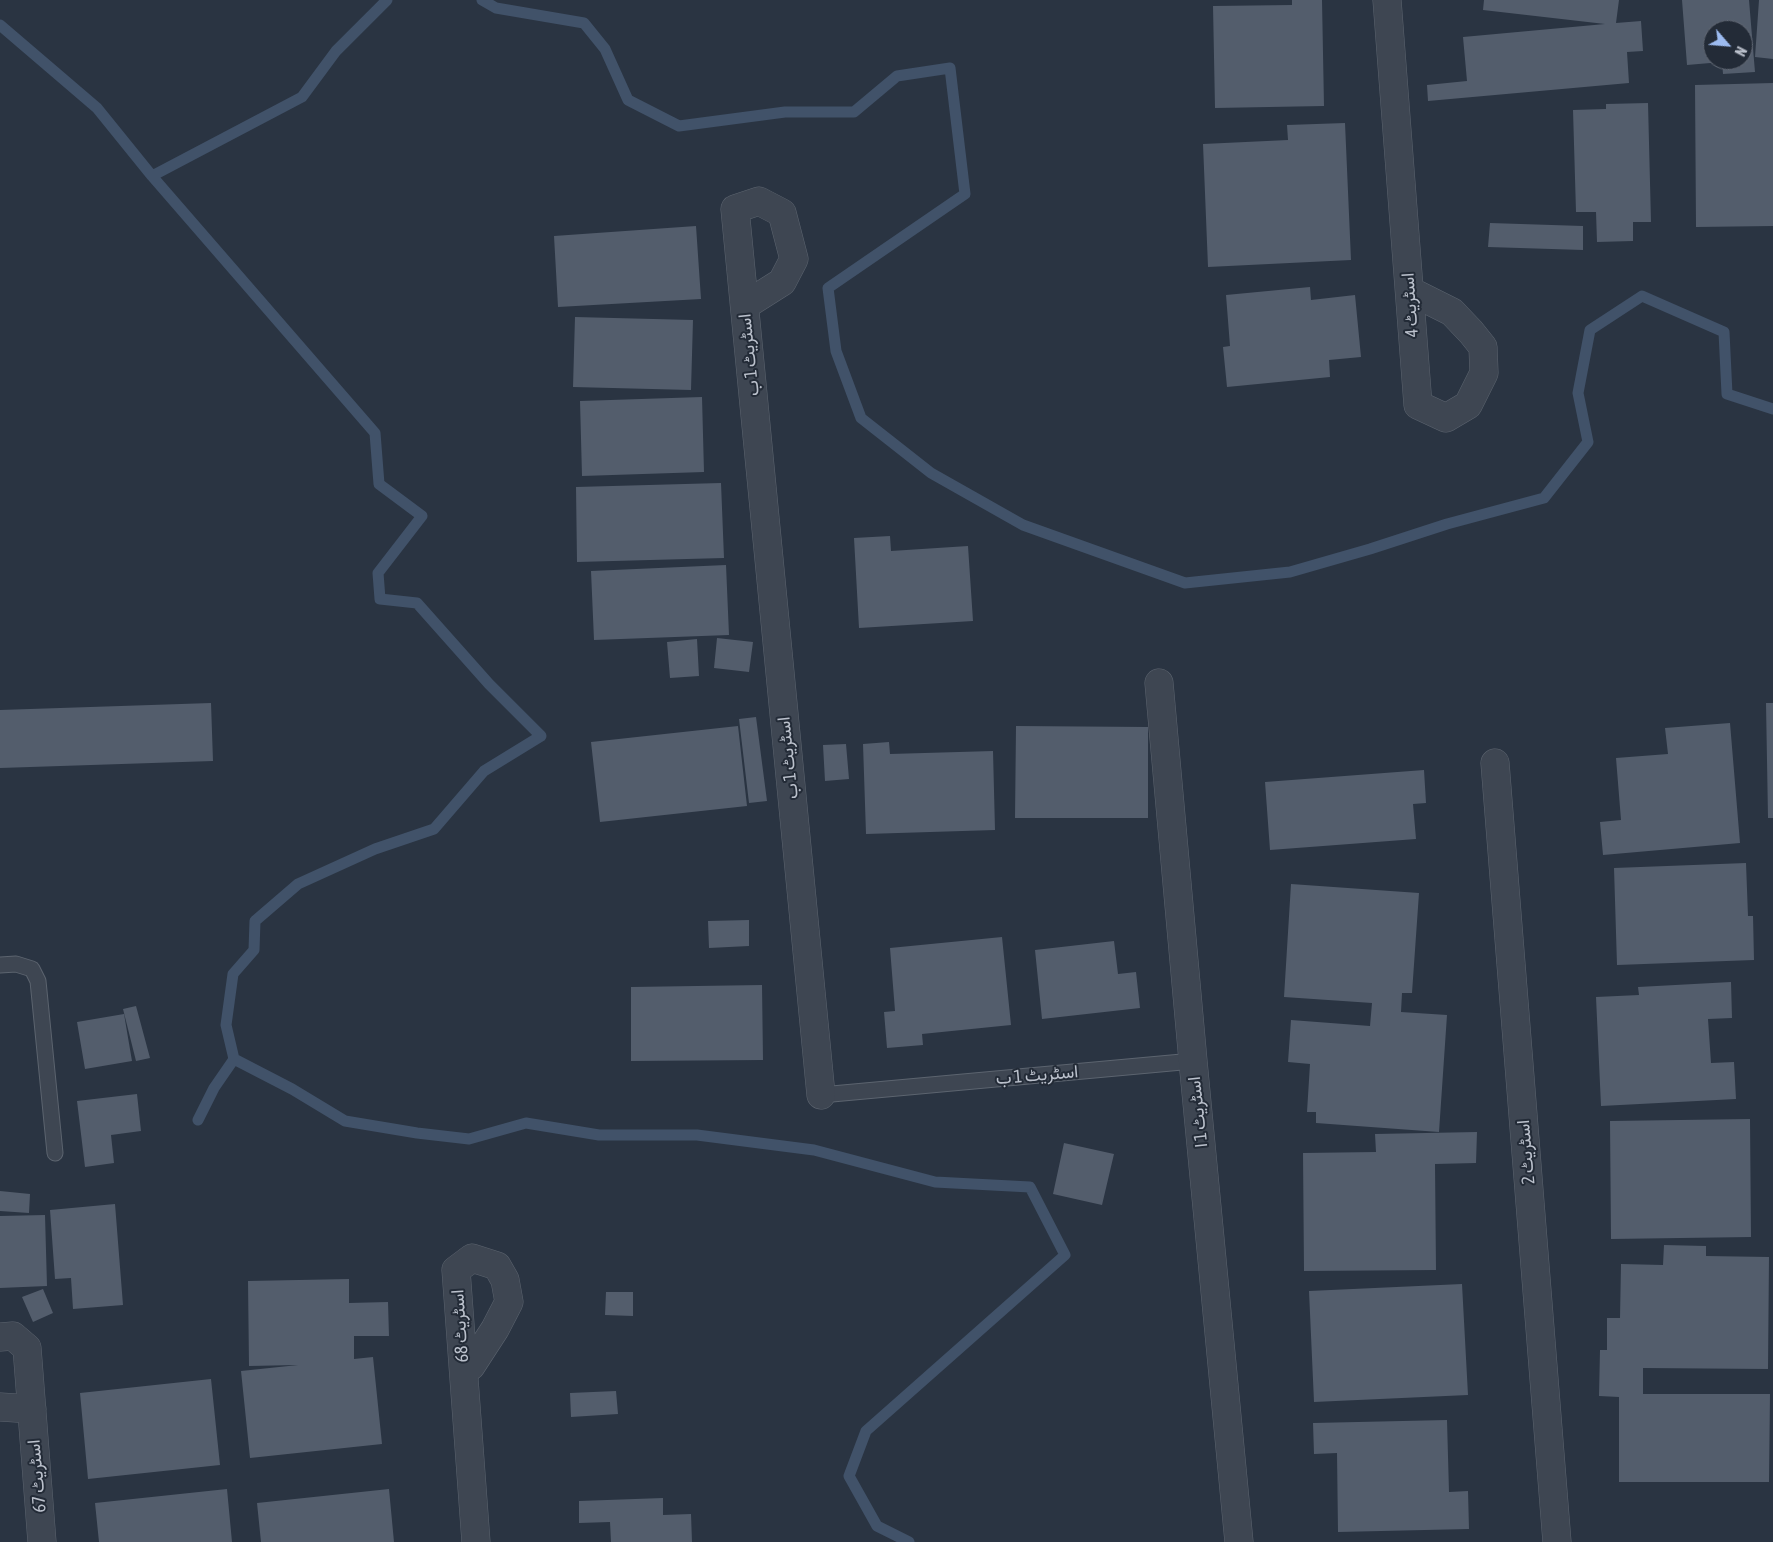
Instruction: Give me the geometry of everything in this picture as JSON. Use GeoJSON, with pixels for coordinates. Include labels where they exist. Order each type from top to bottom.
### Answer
{"type":"FeatureCollection","features":[{"type":"Feature","properties":{"kind":"street","name":"اسٹریٹ 4"},"geometry":{"type":"LineString","coordinates":[[1387,0],[1418,405],[1446,418],[1468,404],[1484,373],[1483,347],[1452,312],[1416,294]]}},
{"type":"Feature","properties":{"kind":"street","name":"اسٹریٹ 1 ب"},"geometry":{"type":"LineString","coordinates":[[752,302],[782,282],[794,259],[782,213],[759,201],[735,209],[821,1095]]}},
{"type":"Feature","properties":{"kind":"street","name":"اسٹریٹ 1 ا"},"geometry":{"type":"LineString","coordinates":[[1159,683],[1239,1542]]}},
{"type":"Feature","properties":{"kind":"street","name":"اسٹریٹ 2"},"geometry":{"type":"LineString","coordinates":[[1495,763],[1557,1542]]}},
{"type":"Feature","properties":{"kind":"street","name":"اسٹریٹ 68"},"geometry":{"type":"LineString","coordinates":[[471,1366],[495,1329],[509,1302],[505,1280],[497,1266],[472,1258],[456,1270],[476,1542]]}},
{"type":"Feature","properties":{"kind":"street","name":"اسٹریٹ 67"},"geometry":{"type":"LineString","coordinates":[[0,1337],[13,1336],[27,1348],[42,1542]]}},
{"type":"Feature","properties":{"kind":"street"},"geometry":{"type":"LineString","coordinates":[[0,1407],[32,1409]]}},
{"type":"Feature","properties":{"kind":"lane"},"geometry":{"type":"LineString","coordinates":[[0,965],[16,964],[32,969],[38,982],[55,1152]]}},
{"type":"Feature","properties":{"kind":"lane","name":"اسٹریٹ 1 ب"},"geometry":{"type":"LineString","coordinates":[[821,1095],[1193,1061]]}},
{"type":"Feature","properties":{"kind":"building"},"geometry":{"type":"Polygon","coordinates":[[[1292,0],[1322,0],[1324,106],[1215,108],[1213,6],[1292,5],[1292,0]]]}},
{"type":"Feature","properties":{"kind":"building"},"geometry":{"type":"Polygon","coordinates":[[[1484,0],[1619,0],[1616,23],[1641,21],[1643,51],[1627,52],[1629,83],[1428,101],[1427,85],[1467,81],[1463,37],[1605,24],[1483,10],[1484,0]]]}},
{"type":"Feature","properties":{"kind":"building"},"geometry":{"type":"Polygon","coordinates":[[[1682,0],[1749,0],[1751,20],[1703,20],[1703,64],[1687,65],[1682,0]]]}},
{"type":"Feature","properties":{"kind":"building"},"geometry":{"type":"Polygon","coordinates":[[[1759,0],[1773,0],[1773,59],[1755,57],[1759,0]]]}},
{"type":"Feature","properties":{"kind":"building"},"geometry":{"type":"Polygon","coordinates":[[[1753,48],[1755,72],[1723,74],[1723,70],[1753,70],[1753,48]]]}},
{"type":"Feature","properties":{"kind":"building"},"geometry":{"type":"Polygon","coordinates":[[[1773,83],[1773,226],[1696,227],[1695,85],[1773,83]]]}},
{"type":"Feature","properties":{"kind":"building"},"geometry":{"type":"Polygon","coordinates":[[[1648,103],[1651,222],[1633,222],[1633,241],[1597,242],[1596,212],[1576,212],[1573,110],[1606,109],[1606,104],[1648,103]]]}},
{"type":"Feature","properties":{"kind":"building"},"geometry":{"type":"Polygon","coordinates":[[[1345,123],[1351,260],[1208,267],[1203,144],[1288,140],[1287,125],[1345,123]]]}},
{"type":"Feature","properties":{"kind":"building"},"geometry":{"type":"Polygon","coordinates":[[[1490,223],[1583,226],[1583,250],[1488,247],[1490,223]]]}},
{"type":"Feature","properties":{"kind":"building"},"geometry":{"type":"Polygon","coordinates":[[[696,226],[701,299],[558,307],[554,236],[696,226]]]}},
{"type":"Feature","properties":{"kind":"building"},"geometry":{"type":"Polygon","coordinates":[[[1310,287],[1311,300],[1355,295],[1361,357],[1329,360],[1330,377],[1227,387],[1223,347],[1230,346],[1226,295],[1310,287]]]}},
{"type":"Feature","properties":{"kind":"building"},"geometry":{"type":"Polygon","coordinates":[[[575,317],[693,320],[691,390],[573,387],[575,317]]]}},
{"type":"Feature","properties":{"kind":"building"},"geometry":{"type":"Polygon","coordinates":[[[702,397],[704,472],[582,476],[580,401],[702,397]]]}},
{"type":"Feature","properties":{"kind":"building"},"geometry":{"type":"Polygon","coordinates":[[[721,483],[724,558],[577,562],[576,487],[721,483]]]}},
{"type":"Feature","properties":{"kind":"building"},"geometry":{"type":"Polygon","coordinates":[[[890,536],[891,551],[968,546],[973,621],[859,628],[854,538],[890,536]]]}},
{"type":"Feature","properties":{"kind":"building"},"geometry":{"type":"Polygon","coordinates":[[[726,565],[729,635],[594,640],[591,571],[726,565]]]}},
{"type":"Feature","properties":{"kind":"building"},"geometry":{"type":"Polygon","coordinates":[[[717,638],[753,642],[749,672],[714,668],[717,638]]]}},
{"type":"Feature","properties":{"kind":"building"},"geometry":{"type":"Polygon","coordinates":[[[697,639],[699,676],[670,678],[667,642],[697,639]]]}},
{"type":"Feature","properties":{"kind":"building"},"geometry":{"type":"Polygon","coordinates":[[[211,703],[213,761],[0,768],[0,710],[211,703]]]}},
{"type":"Feature","properties":{"kind":"building"},"geometry":{"type":"Polygon","coordinates":[[[1766,703],[1773,703],[1773,818],[1768,818],[1766,703]]]}},
{"type":"Feature","properties":{"kind":"building"},"geometry":{"type":"Polygon","coordinates":[[[756,717],[767,801],[749,803],[739,719],[756,717]]]}},
{"type":"Feature","properties":{"kind":"building"},"geometry":{"type":"Polygon","coordinates":[[[1730,723],[1740,843],[1603,855],[1600,822],[1621,820],[1616,758],[1668,754],[1665,728],[1730,723]]]}},
{"type":"Feature","properties":{"kind":"building"},"geometry":{"type":"Polygon","coordinates":[[[738,726],[747,806],[600,822],[591,742],[738,726]]]}},
{"type":"Feature","properties":{"kind":"building"},"geometry":{"type":"Polygon","coordinates":[[[1016,726],[1148,727],[1148,818],[1015,818],[1016,726]]]}},
{"type":"Feature","properties":{"kind":"building"},"geometry":{"type":"Polygon","coordinates":[[[889,742],[890,754],[993,751],[995,830],[866,834],[863,744],[889,742]]]}},
{"type":"Feature","properties":{"kind":"building"},"geometry":{"type":"Polygon","coordinates":[[[846,744],[849,779],[825,781],[823,745],[846,744]]]}},
{"type":"Feature","properties":{"kind":"building"},"geometry":{"type":"Polygon","coordinates":[[[1424,770],[1426,803],[1413,804],[1416,839],[1270,850],[1265,782],[1424,770]]]}},
{"type":"Feature","properties":{"kind":"building"},"geometry":{"type":"Polygon","coordinates":[[[1746,863],[1748,916],[1753,916],[1754,960],[1617,965],[1614,868],[1746,863]]]}},
{"type":"Feature","properties":{"kind":"building"},"geometry":{"type":"Polygon","coordinates":[[[1291,884],[1419,893],[1412,993],[1402,993],[1401,1012],[1447,1015],[1439,1132],[1316,1123],[1316,1112],[1307,1112],[1310,1064],[1288,1062],[1291,1020],[1370,1026],[1372,1003],[1284,997],[1291,884]]]}},
{"type":"Feature","properties":{"kind":"building"},"geometry":{"type":"Polygon","coordinates":[[[749,920],[749,946],[709,948],[708,921],[749,920]]]}},
{"type":"Feature","properties":{"kind":"building"},"geometry":{"type":"Polygon","coordinates":[[[1002,937],[1011,1025],[922,1034],[923,1045],[887,1048],[884,1012],[895,1011],[890,948],[1002,937]]]}},
{"type":"Feature","properties":{"kind":"building"},"geometry":{"type":"Polygon","coordinates":[[[1114,941],[1118,974],[1136,972],[1140,1008],[1042,1019],[1035,950],[1114,941]]]}},
{"type":"Feature","properties":{"kind":"building"},"geometry":{"type":"Polygon","coordinates":[[[1731,982],[1732,1018],[1708,1019],[1711,1063],[1734,1062],[1736,1099],[1601,1106],[1596,997],[1639,995],[1638,987],[1731,982]]]}},
{"type":"Feature","properties":{"kind":"building"},"geometry":{"type":"Polygon","coordinates":[[[762,985],[763,1060],[631,1061],[631,987],[762,985]]]}},
{"type":"Feature","properties":{"kind":"building"},"geometry":{"type":"Polygon","coordinates":[[[136,1006],[150,1058],[136,1061],[123,1009],[136,1006]]]}},
{"type":"Feature","properties":{"kind":"building"},"geometry":{"type":"Polygon","coordinates":[[[124,1014],[132,1061],[85,1069],[77,1022],[124,1014]]]}},
{"type":"Feature","properties":{"kind":"building"},"geometry":{"type":"Polygon","coordinates":[[[137,1094],[141,1131],[111,1135],[114,1163],[85,1167],[77,1101],[137,1094]]]}},
{"type":"Feature","properties":{"kind":"building"},"geometry":{"type":"Polygon","coordinates":[[[1750,1119],[1751,1237],[1611,1239],[1610,1121],[1750,1119]]]}},
{"type":"Feature","properties":{"kind":"building"},"geometry":{"type":"Polygon","coordinates":[[[1477,1132],[1476,1163],[1435,1164],[1436,1270],[1304,1271],[1303,1153],[1376,1152],[1375,1134],[1477,1132]]]}},
{"type":"Feature","properties":{"kind":"building"},"geometry":{"type":"Polygon","coordinates":[[[1064,1143],[1114,1154],[1102,1205],[1053,1194],[1064,1143]]]}},
{"type":"Feature","properties":{"kind":"building"},"geometry":{"type":"Polygon","coordinates":[[[0,1191],[30,1194],[29,1213],[0,1211],[0,1191]]]}},
{"type":"Feature","properties":{"kind":"building"},"geometry":{"type":"Polygon","coordinates":[[[115,1204],[123,1305],[73,1309],[71,1278],[55,1279],[50,1210],[115,1204]]]}},
{"type":"Feature","properties":{"kind":"building"},"geometry":{"type":"Polygon","coordinates":[[[45,1215],[47,1286],[0,1288],[0,1216],[45,1215]]]}},
{"type":"Feature","properties":{"kind":"building"},"geometry":{"type":"Polygon","coordinates":[[[1664,1245],[1706,1246],[1706,1256],[1769,1257],[1768,1369],[1643,1368],[1643,1394],[1770,1394],[1769,1482],[1619,1482],[1619,1397],[1599,1396],[1600,1350],[1607,1350],[1607,1318],[1620,1318],[1621,1264],[1663,1265],[1664,1245]]]}},
{"type":"Feature","properties":{"kind":"building"},"geometry":{"type":"Polygon","coordinates":[[[349,1279],[349,1303],[388,1302],[389,1336],[354,1336],[354,1359],[373,1357],[382,1444],[250,1458],[241,1371],[298,1365],[249,1366],[248,1281],[349,1279]]]}},
{"type":"Feature","properties":{"kind":"building"},"geometry":{"type":"Polygon","coordinates":[[[1462,1284],[1468,1395],[1314,1402],[1309,1291],[1462,1284]]]}},
{"type":"Feature","properties":{"kind":"building"},"geometry":{"type":"Polygon","coordinates":[[[43,1289],[53,1313],[33,1322],[22,1297],[43,1289]]]}},
{"type":"Feature","properties":{"kind":"building"},"geometry":{"type":"Polygon","coordinates":[[[606,1292],[633,1292],[633,1316],[605,1315],[606,1292]]]}},
{"type":"Feature","properties":{"kind":"building"},"geometry":{"type":"Polygon","coordinates":[[[211,1379],[220,1465],[88,1479],[80,1393],[211,1379]]]}},
{"type":"Feature","properties":{"kind":"building"},"geometry":{"type":"Polygon","coordinates":[[[616,1391],[618,1414],[571,1417],[570,1393],[616,1391]]]}},
{"type":"Feature","properties":{"kind":"building"},"geometry":{"type":"Polygon","coordinates":[[[1447,1420],[1449,1492],[1468,1491],[1469,1529],[1338,1532],[1337,1453],[1314,1454],[1313,1423],[1447,1420]]]}},
{"type":"Feature","properties":{"kind":"building"},"geometry":{"type":"Polygon","coordinates":[[[227,1489],[232,1542],[99,1542],[95,1503],[227,1489]]]}},
{"type":"Feature","properties":{"kind":"building"},"geometry":{"type":"Polygon","coordinates":[[[389,1489],[394,1542],[261,1542],[257,1503],[389,1489]]]}},
{"type":"Feature","properties":{"kind":"building"},"geometry":{"type":"Polygon","coordinates":[[[663,1498],[663,1515],[691,1514],[692,1542],[611,1542],[610,1522],[579,1523],[579,1501],[663,1498]]]}},
{"type":"Feature","properties":{"kind":"waterway"},"geometry":{"type":"LineString","coordinates":[[152,176],[302,97],[336,51],[387,0]]}},
{"type":"Feature","properties":{"kind":"waterway"},"geometry":{"type":"LineString","coordinates":[[482,0],[496,8],[584,23],[605,49],[628,100],[679,126],[785,112],[854,112],[897,76],[950,68],[965,194],[828,288],[836,351],[861,418],[931,473],[1023,525],[1185,583],[1290,572],[1447,524],[1544,498],[1588,442],[1578,393],[1590,330],[1642,296],[1724,332],[1727,394],[1773,409]]}},
{"type":"Feature","properties":{"kind":"waterway"},"geometry":{"type":"LineString","coordinates":[[0,25],[97,108],[152,176],[375,433],[379,484],[422,516],[378,573],[380,599],[417,603],[489,684],[541,736],[484,771],[434,829],[375,849],[298,884],[255,921],[254,950],[233,974],[226,1025],[234,1059],[214,1088],[198,1120]]}},
{"type":"Feature","properties":{"kind":"waterway"},"geometry":{"type":"LineString","coordinates":[[234,1059],[292,1089],[345,1121],[417,1133],[469,1139],[526,1123],[599,1135],[697,1135],[814,1150],[935,1182],[1030,1187],[1065,1255],[866,1431],[849,1476],[877,1526],[909,1542]]}}]}
